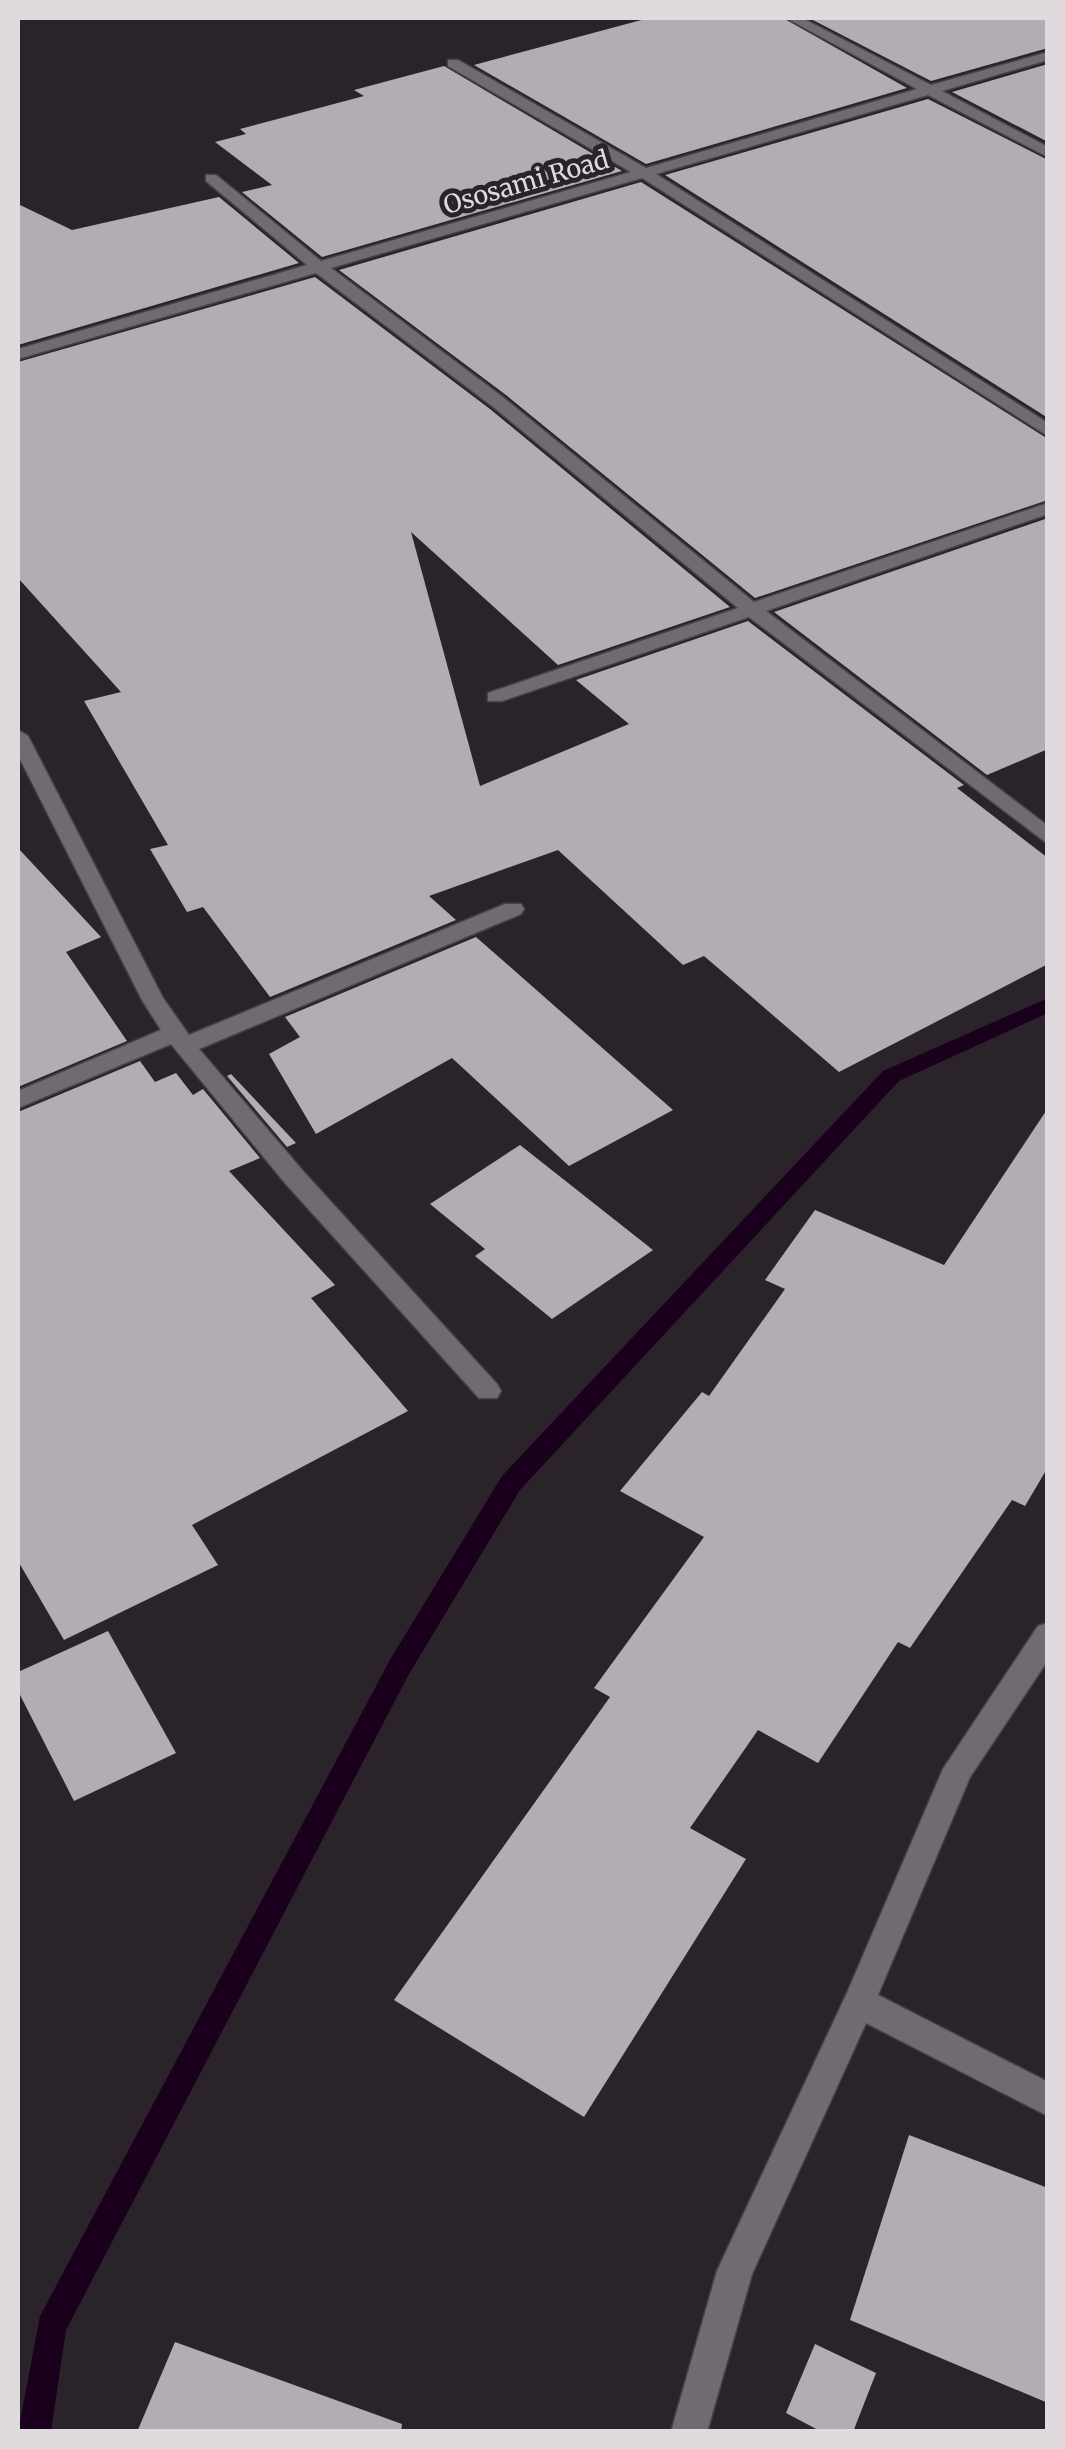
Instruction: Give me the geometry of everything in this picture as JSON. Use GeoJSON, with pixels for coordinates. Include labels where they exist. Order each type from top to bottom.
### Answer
{"type":"FeatureCollection","features":[{"type":"Feature","properties":{"kind":"street"},"geometry":{"type":"LineString","coordinates":[[792,18],[1048,153]]}},
{"type":"Feature","properties":{"kind":"street","name":"Ososami Road"},"geometry":{"type":"LineString","coordinates":[[18,354],[1048,56]]}},
{"type":"Feature","properties":{"kind":"street"},"geometry":{"type":"LineString","coordinates":[[453,63],[646,174],[1048,431]]}},
{"type":"Feature","properties":{"kind":"street"},"geometry":{"type":"LineString","coordinates":[[211,178],[320,268],[498,402],[750,608],[1048,837]]}},
{"type":"Feature","properties":{"kind":"street"},"geometry":{"type":"LineString","coordinates":[[495,697],[1048,508]]}},
{"type":"Feature","properties":{"kind":"street"},"geometry":{"type":"LineString","coordinates":[[18,736],[153,1000],[180,1040],[294,1177],[488,1391]]}},
{"type":"Feature","properties":{"kind":"street"},"geometry":{"type":"LineString","coordinates":[[18,1100],[513,909]]}},
{"type":"Feature","properties":{"kind":"street"},"geometry":{"type":"LineString","coordinates":[[689,2432],[735,2271],[859,2002],[958,1769],[1048,1635]]}},
{"type":"Feature","properties":{"kind":"street"},"geometry":{"type":"LineString","coordinates":[[859,2002],[1048,2100]]}},
{"type":"Feature","properties":{"kind":"building"},"geometry":{"type":"Polygon","coordinates":[[[649,18],[783,18],[907,88],[646,164],[474,65],[649,18]]]}},
{"type":"Feature","properties":{"kind":"building"},"geometry":{"type":"Polygon","coordinates":[[[809,18],[1048,18],[1048,48],[931,81],[809,18]]]}},
{"type":"Feature","properties":{"kind":"building"},"geometry":{"type":"Polygon","coordinates":[[[1048,64],[1048,142],[952,92],[1048,64]]]}},
{"type":"Feature","properties":{"kind":"building"},"geometry":{"type":"Polygon","coordinates":[[[444,66],[622,171],[322,257],[242,192],[272,185],[215,142],[246,134],[240,129],[364,96],[354,90],[444,66]]]}},
{"type":"Feature","properties":{"kind":"building"},"geometry":{"type":"Polygon","coordinates":[[[928,99],[1048,160],[1048,418],[665,175],[928,99]]]}},
{"type":"Feature","properties":{"kind":"building"},"geometry":{"type":"Polygon","coordinates":[[[641,182],[1048,439],[1048,500],[755,598],[506,395],[339,270],[641,182]]]}},
{"type":"Feature","properties":{"kind":"building"},"geometry":{"type":"Polygon","coordinates":[[[219,197],[299,263],[18,345],[18,204],[72,230],[219,197]]]}},
{"type":"Feature","properties":{"kind":"building"},"geometry":{"type":"Polygon","coordinates":[[[315,277],[490,409],[730,607],[558,665],[411,532],[480,786],[629,724],[576,680],[748,621],[964,785],[957,788],[1048,858],[1048,964],[839,1072],[704,956],[683,965],[558,850],[429,896],[456,920],[270,997],[203,907],[187,912],[150,849],[168,845],[84,701],[121,692],[18,578],[18,362],[315,277]]]}},
{"type":"Feature","properties":{"kind":"building"},"geometry":{"type":"Polygon","coordinates":[[[1048,518],[1048,749],[987,775],[774,612],[1048,518]]]}},
{"type":"Feature","properties":{"kind":"building"},"geometry":{"type":"Polygon","coordinates":[[[18,848],[101,937],[66,952],[127,1041],[18,1087],[18,848]]]}},
{"type":"Feature","properties":{"kind":"building"},"geometry":{"type":"Polygon","coordinates":[[[476,937],[673,1110],[569,1166],[452,1058],[316,1134],[269,1054],[300,1037],[285,1017],[476,937]]]}},
{"type":"Feature","properties":{"kind":"building"},"geometry":{"type":"Polygon","coordinates":[[[140,1061],[155,1082],[176,1073],[193,1095],[203,1089],[260,1158],[229,1171],[335,1285],[311,1298],[408,1411],[192,1525],[218,1565],[64,1640],[18,1561],[18,1112],[140,1061]]]}},
{"type":"Feature","properties":{"kind":"building"},"geometry":{"type":"Polygon","coordinates":[[[231,1074],[296,1143],[287,1147],[227,1076],[231,1074]]]}},
{"type":"Feature","properties":{"kind":"building"},"geometry":{"type":"Polygon","coordinates":[[[1048,1108],[1048,1467],[1025,1506],[1012,1500],[910,1648],[898,1642],[818,1763],[758,1730],[690,1828],[746,1859],[584,2117],[394,2000],[610,1697],[594,1688],[704,1537],[620,1491],[702,1392],[709,1396],[785,1289],[765,1280],[815,1210],[944,1265],[1048,1108]]]}},
{"type":"Feature","properties":{"kind":"building"},"geometry":{"type":"Polygon","coordinates":[[[520,1145],[653,1250],[552,1319],[475,1256],[485,1249],[430,1204],[520,1145]]]}},
{"type":"Feature","properties":{"kind":"building"},"geometry":{"type":"Polygon","coordinates":[[[108,1631],[176,1753],[74,1801],[18,1691],[18,1672],[108,1631]]]}},
{"type":"Feature","properties":{"kind":"building"},"geometry":{"type":"Polygon","coordinates":[[[909,2135],[1048,2188],[1048,2403],[850,2320],[909,2135]]]}},
{"type":"Feature","properties":{"kind":"building"},"geometry":{"type":"Polygon","coordinates":[[[175,2342],[402,2424],[401,2432],[137,2432],[175,2342]]]}},
{"type":"Feature","properties":{"kind":"building"},"geometry":{"type":"Polygon","coordinates":[[[815,2344],[876,2373],[853,2432],[822,2432],[786,2413],[815,2344]]]}},
{"type":"Feature","properties":{"kind":"waterway"},"geometry":{"type":"LineString","coordinates":[[34,2432],[51,2327],[400,1666],[511,1483],[891,1076],[1048,1005]]}}]}
